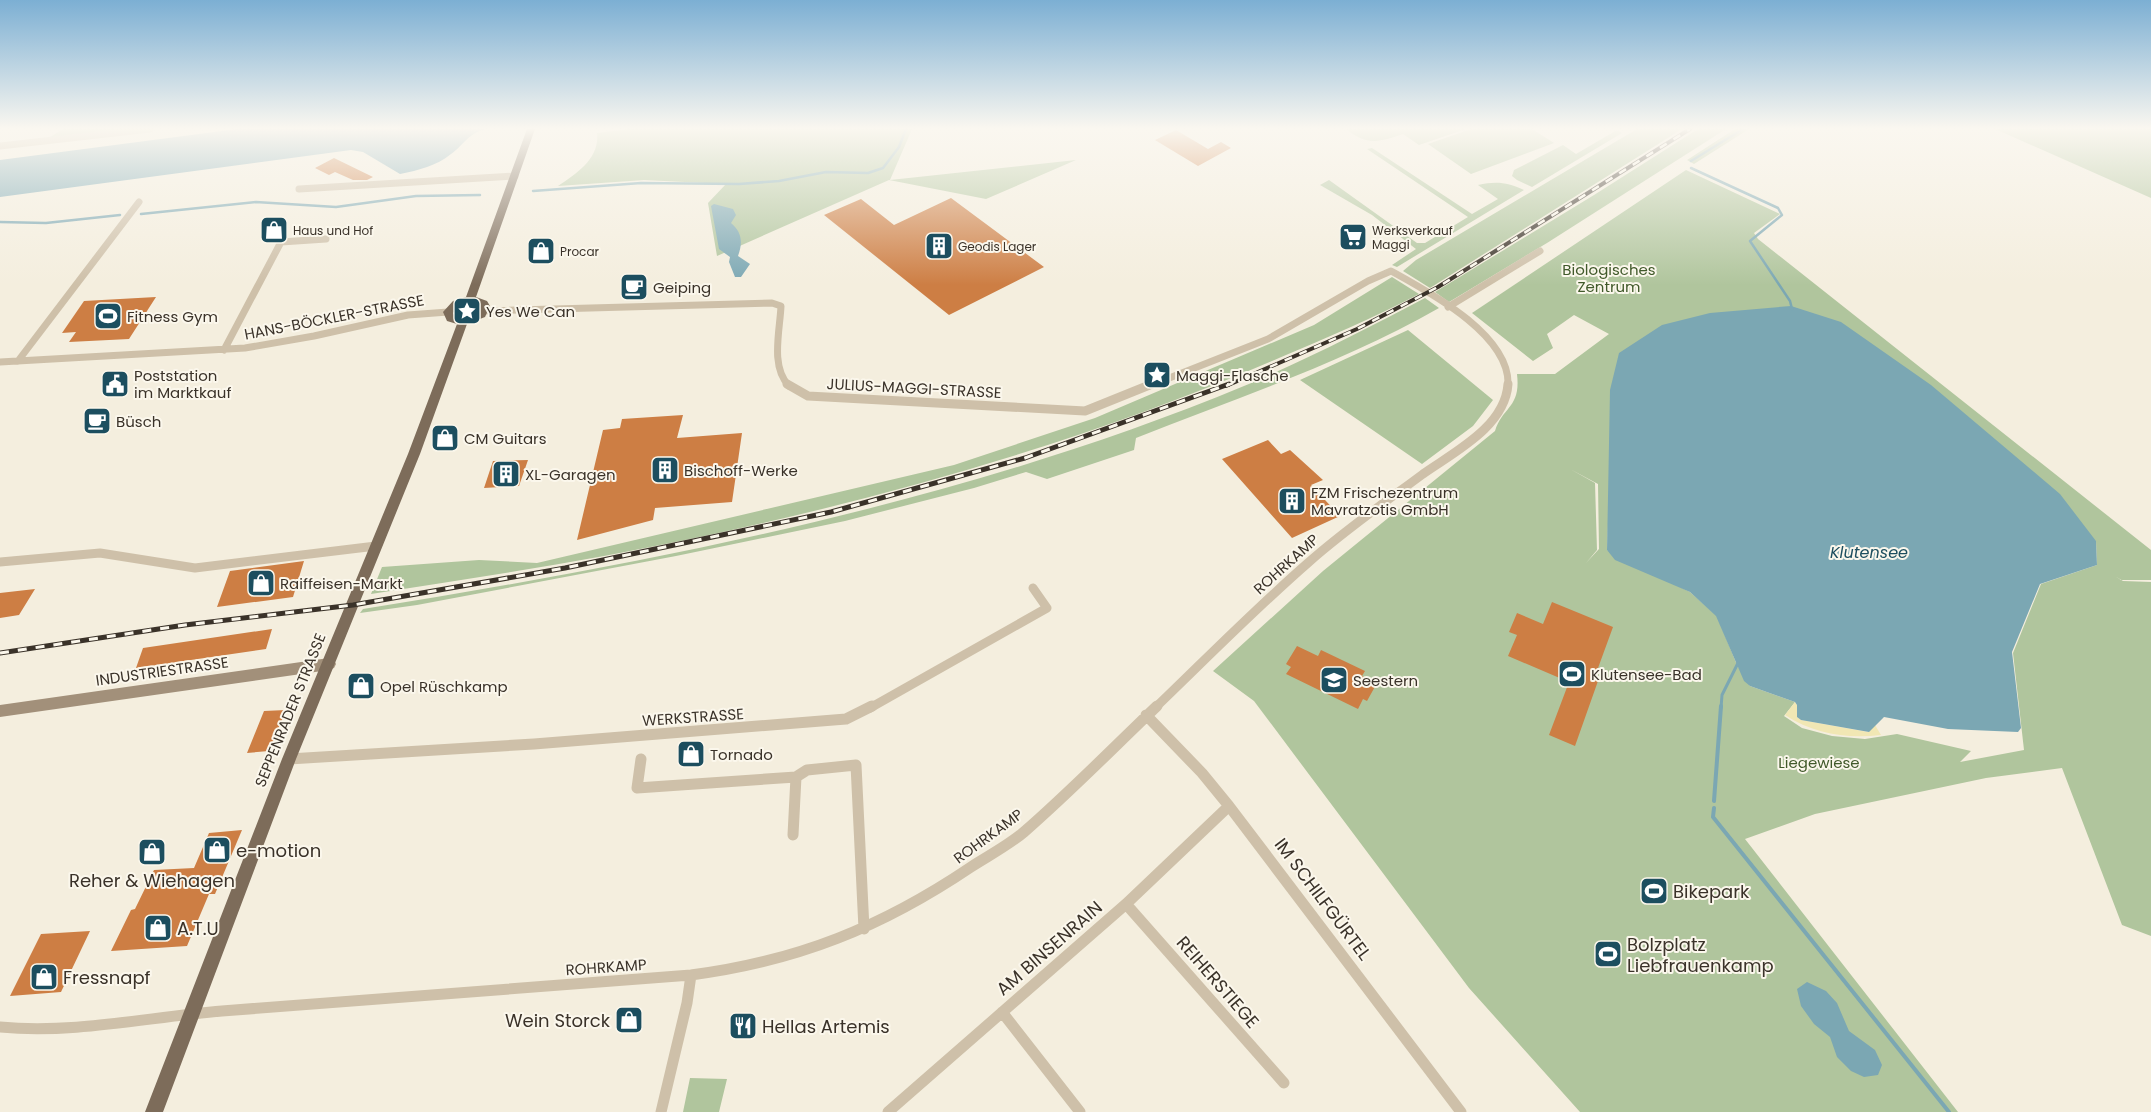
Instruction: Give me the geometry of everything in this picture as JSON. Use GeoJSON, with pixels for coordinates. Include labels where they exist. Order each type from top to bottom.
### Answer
{"type":"FeatureCollection","features":[{"type":"Feature","properties":{"kind":"main road"},"geometry":{"type":"LineString","coordinates":[[470,300],[514,181]]}},
{"type":"Feature","properties":{"kind":"main road"},"geometry":{"type":"LineString","coordinates":[[470,300],[482,303],[484,311],[476,318],[462,322],[450,320],[448,312],[457,303],[470,300]]}},
{"type":"Feature","properties":{"kind":"main road","name":"SEPPENRADER STRASSE"},"geometry":{"type":"LineString","coordinates":[[154,1112],[290,759],[426,423],[462,322]]}},
{"type":"Feature","properties":{"kind":"street"},"geometry":{"type":"LineString","coordinates":[[299,189],[434,181]]}},
{"type":"Feature","properties":{"kind":"street"},"geometry":{"type":"LineString","coordinates":[[18,361],[139,202]]}},
{"type":"Feature","properties":{"kind":"street","name":"HANS-BÖCKLER-STRASSE"},"geometry":{"type":"LineString","coordinates":[[224,350],[281,242],[326,239]]}},
{"type":"Feature","properties":{"kind":"street"},"geometry":{"type":"LineString","coordinates":[[1448,307],[1540,252]]}},
{"type":"Feature","properties":{"kind":"street","name":"ROHRKAMP"},"geometry":{"type":"LineString","coordinates":[[0,1027],[67,1030],[192,1013],[692,975],[721,971],[794,954],[864,928],[925,898],[1023,833],[1309,562],[1361,520],[1482,431],[1496,416],[1507,399],[1509,383],[1507,370],[1489,340],[1478,329],[1448,307],[1391,271]]}},
{"type":"Feature","properties":{"kind":"street","name":"JULIUS-MAGGI-STRASSE"},"geometry":{"type":"LineString","coordinates":[[484,311],[772,303],[781,306],[779,367],[782,378],[793,390],[808,396],[1086,411],[1268,339],[1368,281],[1391,271]]}},
{"type":"Feature","properties":{"kind":"street","name":"HANS-BÖCKLER-STRASSE"},"geometry":{"type":"LineString","coordinates":[[0,362],[224,350],[314,336],[422,313],[448,312]]}},
{"type":"Feature","properties":{"kind":"street"},"geometry":{"type":"LineString","coordinates":[[0,562],[100,553],[178,567],[195,568],[376,546]]}},
{"type":"Feature","properties":{"kind":"street","name":"WERKSTRASSE"},"geometry":{"type":"LineString","coordinates":[[290,759],[534,744],[846,719],[868,709],[1047,608],[1033,588]]}},
{"type":"Feature","properties":{"kind":"street","name":"INDUSTRIESTRASSE"},"geometry":{"type":"LineString","coordinates":[[0,711],[328,664]]}},
{"type":"Feature","properties":{"kind":"street","name":"IM SCHILFGÜRTEL"},"geometry":{"type":"LineString","coordinates":[[1146,715],[1229,806],[1461,1112]]}},
{"type":"Feature","properties":{"kind":"street"},"geometry":{"type":"LineString","coordinates":[[641,759],[637,788],[796,777],[807,770],[856,764],[864,928]]}},
{"type":"Feature","properties":{"kind":"street"},"geometry":{"type":"LineString","coordinates":[[793,835],[796,777]]}},
{"type":"Feature","properties":{"kind":"street","name":"AM BINSENRAIN"},"geometry":{"type":"LineString","coordinates":[[888,1112],[1126,904],[1229,806]]}},
{"type":"Feature","properties":{"kind":"street","name":"REIHERSTIEGE"},"geometry":{"type":"LineString","coordinates":[[1126,904],[1284,1083]]}},
{"type":"Feature","properties":{"kind":"street"},"geometry":{"type":"LineString","coordinates":[[660,1112],[692,975]]}},
{"type":"Feature","properties":{"kind":"street"},"geometry":{"type":"LineString","coordinates":[[1002,1012],[1080,1112]]}},
{"type":"Feature","properties":{"kind":"green space"},"geometry":{"type":"Polygon","coordinates":[[[566,181],[631,181],[558,186],[566,181]]]}},
{"type":"Feature","properties":{"kind":"green space"},"geometry":{"type":"Polygon","coordinates":[[[662,181],[887,181],[717,256],[708,203],[726,184],[662,181]]]}},
{"type":"Feature","properties":{"kind":"green space"},"geometry":{"type":"Polygon","coordinates":[[[894,181],[1028,181],[986,199],[894,181]]]}},
{"type":"Feature","properties":{"kind":"green space"},"geometry":{"type":"Polygon","coordinates":[[[1330,181],[1417,243],[1425,243],[1468,217],[1414,181],[1422,181],[1472,214],[1498,199],[1478,185],[1501,183],[1524,190],[1397,267],[1392,265],[1416,249],[1372,215],[1320,185],[1330,181]]]}},
{"type":"Feature","properties":{"kind":"green space"},"geometry":{"type":"Polygon","coordinates":[[[1519,181],[1542,181],[1532,187],[1519,181]]]}},
{"type":"Feature","properties":{"kind":"green space"},"geometry":{"type":"Polygon","coordinates":[[[1549,181],[1600,181],[1430,288],[1403,271],[1416,260],[1549,181]]]}},
{"type":"Feature","properties":{"kind":"green space"},"geometry":{"type":"Polygon","coordinates":[[[1616,181],[1645,181],[1449,302],[1435,292],[1616,181]]]}},
{"type":"Feature","properties":{"kind":"green space"},"geometry":{"type":"Polygon","coordinates":[[[1670,181],[1709,181],[1780,214],[1754,233],[1758,239],[2151,550],[2151,580],[2121,580],[2151,582],[2151,936],[2122,925],[2062,768],[1986,778],[1815,814],[1745,839],[1958,1112],[1580,1112],[1469,988],[1254,701],[1213,671],[1323,571],[1495,431],[1502,416],[1514,400],[1518,385],[1517,374],[1555,374],[1609,334],[1574,315],[1547,334],[1553,348],[1533,361],[1472,313],[1670,181]],[[1570,469],[1595,483],[1597,550],[1586,563],[1599,549],[1598,484],[1570,469]],[[1610,474],[1607,550],[1690,592],[1717,616],[1737,665],[1750,686],[1795,702],[1784,716],[1802,728],[1832,736],[1865,739],[1897,734],[1971,751],[1960,762],[2024,750],[2013,653],[2041,584],[2097,565],[2096,541],[1610,474]]]}},
{"type":"Feature","properties":{"kind":"green space"},"geometry":{"type":"Polygon","coordinates":[[[2112,181],[2151,181],[2151,198],[2112,181]]]}},
{"type":"Feature","properties":{"kind":"green space"},"geometry":{"type":"Polygon","coordinates":[[[1392,277],[1419,294],[1332,335],[1198,391],[1032,450],[862,499],[690,539],[488,576],[371,594],[382,567],[479,560],[537,563],[954,465],[1095,418],[1314,325],[1392,277]]]}},
{"type":"Feature","properties":{"kind":"green space"},"geometry":{"type":"Polygon","coordinates":[[[1425,298],[1439,308],[1328,362],[1136,438],[1134,450],[1047,479],[1026,472],[974,488],[845,521],[676,556],[417,605],[360,613],[363,609],[587,570],[699,548],[921,495],[1030,463],[1138,427],[1244,386],[1313,355],[1425,298]]]}},
{"type":"Feature","properties":{"kind":"green space"},"geometry":{"type":"Polygon","coordinates":[[[466,304],[473,304],[479,310],[474,315],[468,317],[461,318],[455,315],[455,311],[466,304]]]}},
{"type":"Feature","properties":{"kind":"green space"},"geometry":{"type":"Polygon","coordinates":[[[1408,330],[1493,400],[1473,426],[1422,464],[1300,380],[1408,330]]]}},
{"type":"Feature","properties":{"kind":"green space"},"geometry":{"type":"Polygon","coordinates":[[[690,1078],[727,1079],[719,1112],[683,1112],[690,1078]]]}},
{"type":"Feature","properties":{"kind":"sand"},"geometry":{"type":"Polygon","coordinates":[[[1795,702],[1797,705],[1797,717],[1801,720],[1868,732],[1875,725],[1881,735],[1831,734],[1807,727],[1785,715],[1795,702]]]}},
{"type":"Feature","properties":{"kind":"water"},"geometry":{"type":"Polygon","coordinates":[[[0,181],[120,181],[0,197],[0,181]]]}},
{"type":"Feature","properties":{"kind":"water"},"geometry":{"type":"Polygon","coordinates":[[[714,204],[733,209],[736,215],[731,223],[735,226],[740,238],[741,247],[738,256],[750,264],[741,277],[735,277],[729,262],[730,257],[719,249],[711,206],[714,204]]]}},
{"type":"Feature","properties":{"kind":"water","name":"Klutensee"},"geometry":{"type":"Polygon","coordinates":[[[1791,306],[1841,322],[1931,385],[2060,494],[2096,541],[2097,565],[2040,584],[2012,652],[2021,728],[2018,732],[1948,729],[1884,717],[1869,732],[1801,720],[1797,717],[1797,705],[1795,702],[1750,686],[1744,681],[1716,616],[1690,592],[1615,560],[1607,550],[1610,390],[1619,353],[1662,325],[1710,313],[1791,306]]]}},
{"type":"Feature","properties":{"kind":"water"},"geometry":{"type":"Polygon","coordinates":[[[1807,982],[1826,991],[1837,1003],[1849,1031],[1875,1050],[1882,1065],[1878,1075],[1864,1077],[1851,1071],[1837,1057],[1830,1037],[1814,1024],[1801,1006],[1797,989],[1807,982]]]}},
{"type":"Feature","properties":{"kind":"building","name":"Geodis Lager"},"geometry":{"type":"Polygon","coordinates":[[[951,198],[1044,267],[949,315],[824,215],[861,199],[894,225],[951,198]]]}},
{"type":"Feature","properties":{"kind":"building","name":"Fitness Gym"},"geometry":{"type":"Polygon","coordinates":[[[156,297],[129,339],[69,342],[76,332],[62,333],[84,301],[156,297]]]}},
{"type":"Feature","properties":{"kind":"building","name":"Bischoff-Werke"},"geometry":{"type":"Polygon","coordinates":[[[683,415],[677,438],[742,433],[732,502],[655,508],[653,520],[577,540],[603,430],[620,428],[622,419],[683,415]]]}},
{"type":"Feature","properties":{"kind":"building","name":"FZM Frischezentrum Mavratzotis GmbH"},"geometry":{"type":"Polygon","coordinates":[[[1268,440],[1281,454],[1290,450],[1323,480],[1311,485],[1340,516],[1292,538],[1222,459],[1268,440]]]}},
{"type":"Feature","properties":{"kind":"building","name":"XL-Garagen"},"geometry":{"type":"Polygon","coordinates":[[[528,460],[519,486],[484,488],[493,461],[528,460]]]}},
{"type":"Feature","properties":{"kind":"building","name":"Raiffeisen-Markt"},"geometry":{"type":"Polygon","coordinates":[[[304,561],[293,597],[217,607],[230,571],[304,561]]]}},
{"type":"Feature","properties":{"kind":"building"},"geometry":{"type":"Polygon","coordinates":[[[35,589],[19,615],[0,618],[0,593],[35,589]]]}},
{"type":"Feature","properties":{"kind":"building","name":"Klutensee-Bad"},"geometry":{"type":"Polygon","coordinates":[[[1552,602],[1613,627],[1594,679],[1598,681],[1575,746],[1549,735],[1569,682],[1508,656],[1517,635],[1509,632],[1517,613],[1543,624],[1552,602]]]}},
{"type":"Feature","properties":{"kind":"building"},"geometry":{"type":"Polygon","coordinates":[[[272,629],[266,649],[136,668],[143,648],[272,629]]]}},
{"type":"Feature","properties":{"kind":"building","name":"Seestern"},"geometry":{"type":"Polygon","coordinates":[[[1297,646],[1318,656],[1321,650],[1365,671],[1362,676],[1377,683],[1367,701],[1363,699],[1358,709],[1286,674],[1291,667],[1286,664],[1297,646]]]}},
{"type":"Feature","properties":{"kind":"building"},"geometry":{"type":"Polygon","coordinates":[[[286,710],[269,751],[247,753],[264,711],[286,710]]]}},
{"type":"Feature","properties":{"kind":"building"},"geometry":{"type":"Polygon","coordinates":[[[242,830],[215,894],[209,894],[187,946],[111,951],[131,910],[135,909],[154,870],[194,868],[209,833],[242,830]]]}},
{"type":"Feature","properties":{"kind":"building","name":"Fressnapf"},"geometry":{"type":"Polygon","coordinates":[[[90,931],[61,992],[10,996],[41,934],[90,931]]]}},
{"type":"Feature","properties":{"kind":"waterway"},"geometry":{"type":"LineString","coordinates":[[533,191],[641,183],[739,184],[780,181]]}},
{"type":"Feature","properties":{"kind":"waterway"},"geometry":{"type":"LineString","coordinates":[[1719,181],[1778,208],[1782,215],[1750,241],[1790,301],[1792,309]]}},
{"type":"Feature","properties":{"kind":"waterway"},"geometry":{"type":"LineString","coordinates":[[141,214],[256,202],[336,207],[416,196],[480,195]]}},
{"type":"Feature","properties":{"kind":"waterway"},"geometry":{"type":"LineString","coordinates":[[0,222],[46,223],[120,215]]}},
{"type":"Feature","properties":{"kind":"waterway"},"geometry":{"type":"LineString","coordinates":[[1721,708],[1722,695],[1738,663]]}},
{"type":"Feature","properties":{"kind":"waterway"},"geometry":{"type":"LineString","coordinates":[[1714,801],[1721,706]]}},
{"type":"Feature","properties":{"kind":"waterway"},"geometry":{"type":"LineString","coordinates":[[1714,808],[1713,817],[1949,1112]]}},
{"type":"Feature","properties":{"kind":"railway"},"geometry":{"type":"LineString","coordinates":[[1226,386],[1357,329],[1438,287],[1607,181]]}},
{"type":"Feature","properties":{"kind":"railway"},"geometry":{"type":"LineString","coordinates":[[0,653],[185,625],[353,605],[565,568],[831,512],[1025,458],[1229,384]]}},
{"type":"Feature","properties":{"kind":"place","name":"Haus und Hof"},"geometry":{"type":"Point","coordinates":[274,230]}},
{"type":"Feature","properties":{"kind":"place","name":"Werksverkauf Maggi"},"geometry":{"type":"Point","coordinates":[1353,237]}},
{"type":"Feature","properties":{"kind":"place","name":"Geodis Lager"},"geometry":{"type":"Point","coordinates":[939,246]}},
{"type":"Feature","properties":{"kind":"place","name":"Procar"},"geometry":{"type":"Point","coordinates":[541,251]}},
{"type":"Feature","properties":{"kind":"place","name":"Geiping"},"geometry":{"type":"Point","coordinates":[634,287]}},
{"type":"Feature","properties":{"kind":"place","name":"Yes We Can"},"geometry":{"type":"Point","coordinates":[467,311]}},
{"type":"Feature","properties":{"kind":"place","name":"Fitness Gym"},"geometry":{"type":"Point","coordinates":[108,316]}},
{"type":"Feature","properties":{"kind":"place","name":"Maggi-Flasche"},"geometry":{"type":"Point","coordinates":[1157,375]}},
{"type":"Feature","properties":{"kind":"place","name":"Poststation im Marktkauf"},"geometry":{"type":"Point","coordinates":[115,384]}},
{"type":"Feature","properties":{"kind":"place","name":"Büsch"},"geometry":{"type":"Point","coordinates":[97,421]}},
{"type":"Feature","properties":{"kind":"place","name":"CM Guitars"},"geometry":{"type":"Point","coordinates":[445,438]}},
{"type":"Feature","properties":{"kind":"place","name":"Bischoff-Werke"},"geometry":{"type":"Point","coordinates":[665,470]}},
{"type":"Feature","properties":{"kind":"place","name":"XL-Garagen"},"geometry":{"type":"Point","coordinates":[506,474]}},
{"type":"Feature","properties":{"kind":"place","name":"FZM Frischezentrum Mavratzotis GmbH"},"geometry":{"type":"Point","coordinates":[1292,501]}},
{"type":"Feature","properties":{"kind":"place","name":"Raiffeisen-Markt"},"geometry":{"type":"Point","coordinates":[261,583]}},
{"type":"Feature","properties":{"kind":"place","name":"Klutensee-Bad"},"geometry":{"type":"Point","coordinates":[1572,674]}},
{"type":"Feature","properties":{"kind":"place","name":"Seestern"},"geometry":{"type":"Point","coordinates":[1334,680]}},
{"type":"Feature","properties":{"kind":"place","name":"Opel Rüschkamp"},"geometry":{"type":"Point","coordinates":[361,686]}},
{"type":"Feature","properties":{"kind":"place","name":"Tornado"},"geometry":{"type":"Point","coordinates":[691,754]}},
{"type":"Feature","properties":{"kind":"place","name":"e-motion"},"geometry":{"type":"Point","coordinates":[217,850]}},
{"type":"Feature","properties":{"kind":"place","name":"Reher & Wiehagen"},"geometry":{"type":"Point","coordinates":[152,852]}},
{"type":"Feature","properties":{"kind":"place","name":"Bikepark"},"geometry":{"type":"Point","coordinates":[1654,891]}},
{"type":"Feature","properties":{"kind":"place","name":"A.T.U"},"geometry":{"type":"Point","coordinates":[158,928]}},
{"type":"Feature","properties":{"kind":"place","name":"Bolzplatz Liebfrauenkamp"},"geometry":{"type":"Point","coordinates":[1608,954]}},
{"type":"Feature","properties":{"kind":"place","name":"Fressnapf"},"geometry":{"type":"Point","coordinates":[44,977]}},
{"type":"Feature","properties":{"kind":"place","name":"Wein Storck"},"geometry":{"type":"Point","coordinates":[629,1020]}},
{"type":"Feature","properties":{"kind":"place","name":"Hellas Artemis"},"geometry":{"type":"Point","coordinates":[743,1026]}},
{"type":"Feature","properties":{"kind":"park label","name":"Biologisches Zentrum"},"geometry":{"type":"Point","coordinates":[1609,278]}},
{"type":"Feature","properties":{"kind":"park label","name":"Liegewiese"},"geometry":{"type":"Point","coordinates":[1819,762]}}]}
